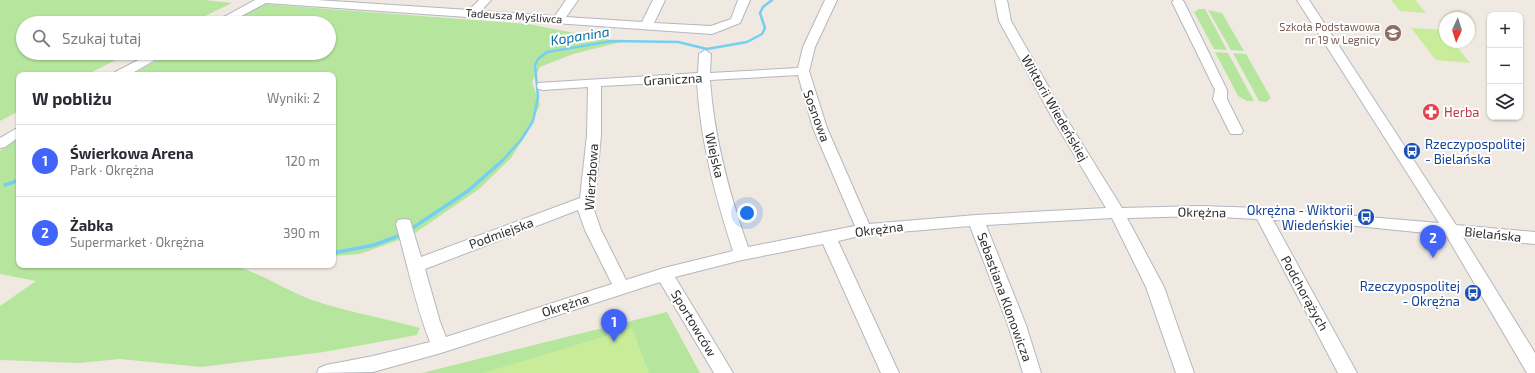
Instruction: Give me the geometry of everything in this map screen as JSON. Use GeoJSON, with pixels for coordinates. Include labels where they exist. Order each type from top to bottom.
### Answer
{"type":"FeatureCollection","features":[{"type":"Feature","properties":{"kind":"street","name":"Tadeusza Myśliwca"},"geometry":{"type":"LineString","coordinates":[[265,0],[712,30],[736,21],[744,0]]}},
{"type":"Feature","properties":{"kind":"street"},"geometry":{"type":"LineString","coordinates":[[233,16],[265,0]]}},
{"type":"Feature","properties":{"kind":"street"},"geometry":{"type":"LineString","coordinates":[[384,8],[393,0]]}},
{"type":"Feature","properties":{"kind":"street"},"geometry":{"type":"LineString","coordinates":[[474,14],[485,0]]}},
{"type":"Feature","properties":{"kind":"street"},"geometry":{"type":"LineString","coordinates":[[559,19],[572,0]]}},
{"type":"Feature","properties":{"kind":"street"},"geometry":{"type":"LineString","coordinates":[[646,26],[659,0]]}},
{"type":"Feature","properties":{"kind":"street","name":"Sosnowa"},"geometry":{"type":"LineString","coordinates":[[831,0],[809,48],[803,71],[808,92],[820,128],[864,230]]}},
{"type":"Feature","properties":{"kind":"street","name":"Wiktorii Wiedeńskiej"},"geometry":{"type":"LineString","coordinates":[[1001,0],[1006,21],[1061,121],[1117,212],[1155,287],[1185,373]]}},
{"type":"Feature","properties":{"kind":"street"},"geometry":{"type":"LineString","coordinates":[[1303,0],[1374,114],[1411,168],[1488,290],[1535,370]]}},
{"type":"Feature","properties":{"kind":"street"},"geometry":{"type":"LineString","coordinates":[[1178,2],[1221,90],[1220,99],[1236,131]]}},
{"type":"Feature","properties":{"kind":"street","name":"Wiejska"},"geometry":{"type":"LineString","coordinates":[[705,54],[702,77],[710,136],[729,215],[742,254]]}},
{"type":"Feature","properties":{"kind":"street"},"geometry":{"type":"LineString","coordinates":[[125,72],[148,60]]}},
{"type":"Feature","properties":{"kind":"street","name":"Graniczna"},"geometry":{"type":"LineString","coordinates":[[543,86],[803,71]]}},
{"type":"Feature","properties":{"kind":"street","name":"Wierzbowa"},"geometry":{"type":"LineString","coordinates":[[595,83],[594,135],[586,210],[593,230],[622,286]]}},
{"type":"Feature","properties":{"kind":"street"},"geometry":{"type":"LineString","coordinates":[[0,144],[16,133]]}},
{"type":"Feature","properties":{"kind":"street","name":"Podmiejska"},"geometry":{"type":"LineString","coordinates":[[415,266],[587,201]]}},
{"type":"Feature","properties":{"kind":"street","name":"Okrężna"},"geometry":{"type":"LineString","coordinates":[[326,373],[372,364],[441,346],[622,286],[664,274],[742,254],[864,230],[976,220],[1117,212],[1200,211],[1261,213],[1450,230]]}},
{"type":"Feature","properties":{"kind":"street","name":"Podchorążych"},"geometry":{"type":"LineString","coordinates":[[1261,213],[1348,373]]}},
{"type":"Feature","properties":{"kind":"street","name":"Sebastiana Klonowicza"},"geometry":{"type":"LineString","coordinates":[[976,220],[1017,325],[1032,373]]}},
{"type":"Feature","properties":{"kind":"street"},"geometry":{"type":"LineString","coordinates":[[404,224],[430,322],[441,346]]}},
{"type":"Feature","properties":{"kind":"street","name":"Bielańska"},"geometry":{"type":"LineString","coordinates":[[1450,230],[1535,238]]}},
{"type":"Feature","properties":{"kind":"street"},"geometry":{"type":"LineString","coordinates":[[828,236],[890,373]]}},
{"type":"Feature","properties":{"kind":"street","name":"Sportowców"},"geometry":{"type":"LineString","coordinates":[[664,274],[724,373]]}},
{"type":"Feature","properties":{"kind":"green space"},"geometry":{"type":"Polygon","coordinates":[[[0,0],[204,0],[232,3],[205,16],[16,16],[16,60],[116,60],[92,72],[16,72],[16,113],[0,121],[0,0]]]}},
{"type":"Feature","properties":{"kind":"green space"},"geometry":{"type":"Polygon","coordinates":[[[1391,0],[1415,0],[1426,13],[1400,11],[1391,0]]]}},
{"type":"Feature","properties":{"kind":"green space"},"geometry":{"type":"Polygon","coordinates":[[[263,4],[528,24],[621,42],[573,54],[540,67],[532,82],[540,105],[528,131],[511,158],[479,189],[412,235],[360,254],[336,256],[336,72],[136,72],[158,60],[336,60],[336,16],[241,16],[263,4]]]}},
{"type":"Feature","properties":{"kind":"green space"},"geometry":{"type":"Polygon","coordinates":[[[1199,9],[1205,9],[1227,50],[1214,49],[1194,12],[1199,9]]]}},
{"type":"Feature","properties":{"kind":"green space"},"geometry":{"type":"Polygon","coordinates":[[[1208,10],[1222,13],[1244,51],[1231,50],[1208,10]]]}},
{"type":"Feature","properties":{"kind":"green space"},"geometry":{"type":"Polygon","coordinates":[[[1411,28],[1439,30],[1439,48],[1458,48],[1470,63],[1436,60],[1411,28]]]}},
{"type":"Feature","properties":{"kind":"green space"},"geometry":{"type":"Polygon","coordinates":[[[1215,52],[1228,53],[1254,101],[1247,101],[1238,96],[1215,52]]]}},
{"type":"Feature","properties":{"kind":"green space"},"geometry":{"type":"Polygon","coordinates":[[[1233,53],[1246,54],[1271,98],[1266,102],[1259,101],[1233,53]]]}},
{"type":"Feature","properties":{"kind":"green space"},"geometry":{"type":"Polygon","coordinates":[[[16,138],[16,268],[241,268],[312,300],[420,328],[417,335],[324,352],[201,367],[120,359],[79,363],[0,360],[0,306],[36,281],[0,274],[0,151],[16,138]]]}},
{"type":"Feature","properties":{"kind":"green space"},"geometry":{"type":"Polygon","coordinates":[[[667,312],[700,373],[422,373],[667,312]]]}},
{"type":"Feature","properties":{"kind":"green space"},"geometry":{"type":"Polygon","coordinates":[[[632,328],[649,373],[483,373],[632,328]]]}},
{"type":"Feature","properties":{"kind":"waterway","name":"Kopanina"},"geometry":{"type":"LineString","coordinates":[[502,161],[521,140],[533,121],[538,97],[535,65],[538,59],[547,52],[612,41],[678,42],[707,49],[747,42],[762,34],[765,28],[760,13],[763,7],[772,0]]}},
{"type":"Feature","properties":{"kind":"waterway","name":"Kopanina"},"geometry":{"type":"LineString","coordinates":[[411,229],[468,191],[502,161]]}},
{"type":"Feature","properties":{"kind":"waterway","name":"Kopanina"},"geometry":{"type":"LineString","coordinates":[[5,185],[16,181]]}},
{"type":"Feature","properties":{"kind":"waterway","name":"Kopanina"},"geometry":{"type":"LineString","coordinates":[[336,252],[374,245],[401,235]]}},
{"type":"Feature","properties":{"kind":"place","name":"Szkoła Podstawowa nr 19 w Legnicy"},"geometry":{"type":"Point","coordinates":[1393,33]}},
{"type":"Feature","properties":{"kind":"place","name":"Herba"},"geometry":{"type":"Point","coordinates":[1431,112]}},
{"type":"Feature","properties":{"kind":"place","name":"Rzeczypospolitej - Bielańska"},"geometry":{"type":"Point","coordinates":[1412,151]}},
{"type":"Feature","properties":{"kind":"place","name":"Okrężna - Wiktorii Wiedeńskiej"},"geometry":{"type":"Point","coordinates":[1366,217]}},
{"type":"Feature","properties":{"kind":"place","name":"Żabka"},"geometry":{"type":"Point","coordinates":[1433,258]}},
{"type":"Feature","properties":{"kind":"place","name":"Rzeczypospolitej - Okrężna"},"geometry":{"type":"Point","coordinates":[1473,293]}},
{"type":"Feature","properties":{"kind":"place","name":"Świerkowa Arena"},"geometry":{"type":"Point","coordinates":[614,342]}}]}
